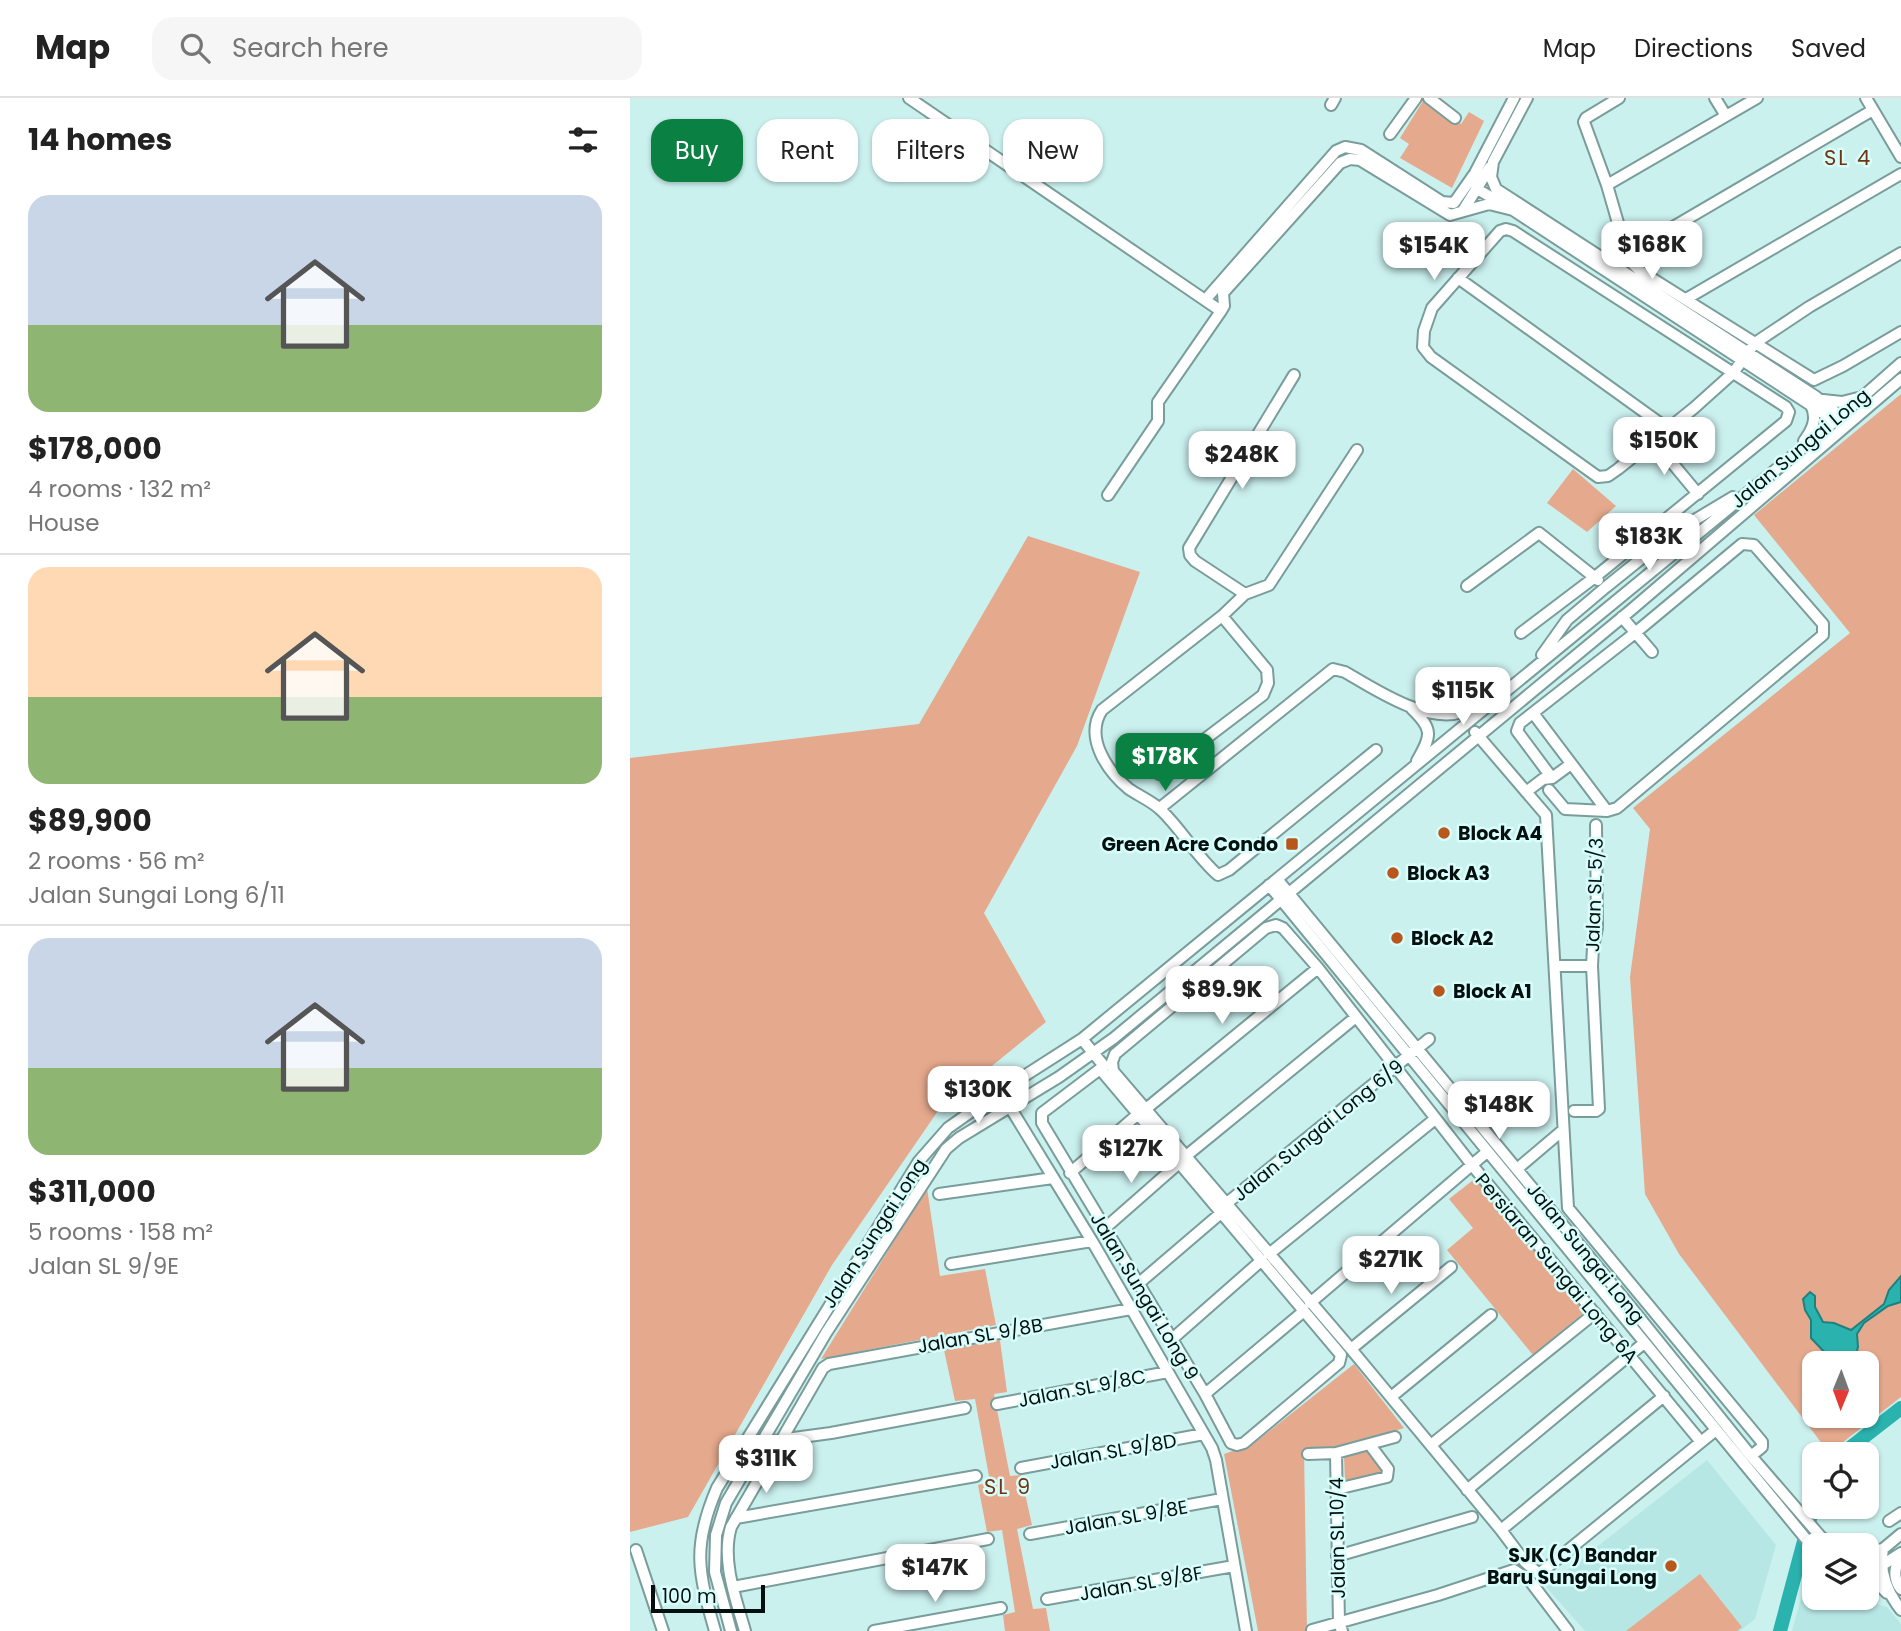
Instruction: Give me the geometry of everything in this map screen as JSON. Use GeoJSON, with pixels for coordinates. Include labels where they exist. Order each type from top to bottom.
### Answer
{"type":"FeatureCollection","features":[{"type":"Feature","properties":{"kind":"street"},"geometry":{"type":"LineString","coordinates":[[909,98],[1222,311]]}},
{"type":"Feature","properties":{"kind":"street"},"geometry":{"type":"LineString","coordinates":[[1390,134],[1416,98]]}},
{"type":"Feature","properties":{"kind":"street"},"geometry":{"type":"LineString","coordinates":[[1429,98],[1455,118]]}},
{"type":"Feature","properties":{"kind":"street"},"geometry":{"type":"LineString","coordinates":[[1464,209],[1514,98]]}},
{"type":"Feature","properties":{"kind":"street"},"geometry":{"type":"LineString","coordinates":[[1206,299],[1336,151],[1345,147],[1361,150],[1447,204],[1454,203],[1493,162],[1527,98]]}},
{"type":"Feature","properties":{"kind":"street"},"geometry":{"type":"LineString","coordinates":[[1619,98],[1584,119],[1632,263],[1640,271],[1686,299],[1749,352],[1841,421]]}},
{"type":"Feature","properties":{"kind":"street"},"geometry":{"type":"LineString","coordinates":[[1715,98],[1726,116]]}},
{"type":"Feature","properties":{"kind":"street"},"geometry":{"type":"LineString","coordinates":[[1607,185],[1757,98]]}},
{"type":"Feature","properties":{"kind":"street"},"geometry":{"type":"LineString","coordinates":[[1866,98],[1901,158]]}},
{"type":"Feature","properties":{"kind":"street"},"geometry":{"type":"LineString","coordinates":[[1627,254],[1873,110]]}},
{"type":"Feature","properties":{"kind":"street"},"geometry":{"type":"LineString","coordinates":[[1108,495],[1158,421],[1158,402],[1222,311],[1223,293],[1340,163],[1350,159],[1360,160],[1445,213],[1455,214],[1464,209],[1494,204],[1513,210]]}},
{"type":"Feature","properties":{"kind":"street"},"geometry":{"type":"LineString","coordinates":[[1493,162],[1491,177],[1496,189]]}},
{"type":"Feature","properties":{"kind":"street"},"geometry":{"type":"LineString","coordinates":[[1686,299],[1901,174]]}},
{"type":"Feature","properties":{"kind":"street"},"geometry":{"type":"LineString","coordinates":[[1475,182],[1496,189],[1749,352]]}},
{"type":"Feature","properties":{"kind":"street"},"geometry":{"type":"LineString","coordinates":[[1475,182],[1513,210],[1749,352],[1814,380],[1901,332]]}},
{"type":"Feature","properties":{"kind":"street"},"geometry":{"type":"LineString","coordinates":[[1521,634],[1698,494],[1786,421],[1789,412],[1786,407],[1733,373],[1513,231],[1500,231],[1432,308],[1424,331],[1423,347],[1431,357],[1598,477],[1608,476],[1654,441],[1733,373],[1749,352],[1809,307],[1901,253]]}},
{"type":"Feature","properties":{"kind":"street"},"geometry":{"type":"LineString","coordinates":[[1458,278],[1668,429]]}},
{"type":"Feature","properties":{"kind":"street"},"geometry":{"type":"LineString","coordinates":[[1245,594],[1195,561],[1189,548],[1294,375]]}},
{"type":"Feature","properties":{"kind":"street","name":"Jalan Sungai Long"},"geometry":{"type":"LineString","coordinates":[[731,1631],[715,1572],[716,1535],[726,1503],[825,1333],[946,1149],[959,1138],[1093,1053],[1835,437],[1841,421],[1876,384],[1895,378]]}},
{"type":"Feature","properties":{"kind":"street","name":"Jalan Sungai Long"},"geometry":{"type":"LineString","coordinates":[[715,1631],[705,1595],[699,1550],[702,1527],[717,1488],[919,1161],[948,1128],[1082,1039],[1794,453],[1841,421],[1895,378]]}},
{"type":"Feature","properties":{"kind":"street"},"geometry":{"type":"LineString","coordinates":[[1813,400],[1842,402],[1861,398]]}},
{"type":"Feature","properties":{"kind":"street"},"geometry":{"type":"LineString","coordinates":[[1794,453],[1814,423],[1813,400]]}},
{"type":"Feature","properties":{"kind":"street"},"geometry":{"type":"LineString","coordinates":[[1654,441],[1698,494]]}},
{"type":"Feature","properties":{"kind":"street"},"geometry":{"type":"LineString","coordinates":[[1357,450],[1269,585],[1245,594],[1222,616],[1102,710],[1095,720],[1095,734],[1098,746],[1116,777],[1160,808],[1218,875],[1228,870],[1376,750]]}},
{"type":"Feature","properties":{"kind":"street"},"geometry":{"type":"LineString","coordinates":[[1531,669],[1567,620],[1606,587],[1673,533],[1765,477]]}},
{"type":"Feature","properties":{"kind":"street"},"geometry":{"type":"LineString","coordinates":[[1466,586],[1539,533],[1606,587]]}},
{"type":"Feature","properties":{"kind":"street"},"geometry":{"type":"LineString","coordinates":[[1742,544],[1754,545],[1823,624],[1824,629],[1823,635],[1617,808],[1608,811],[1565,809],[1517,732],[1520,723],[1639,629],[1742,544]]}},
{"type":"Feature","properties":{"kind":"street"},"geometry":{"type":"LineString","coordinates":[[1626,613],[1652,652]]}},
{"type":"Feature","properties":{"kind":"street"},"geometry":{"type":"LineString","coordinates":[[1159,774],[1263,695],[1268,683],[1267,670],[1222,616]]}},
{"type":"Feature","properties":{"kind":"street"},"geometry":{"type":"LineString","coordinates":[[1160,808],[1333,669],[1345,672],[1410,706],[1443,714],[1462,712],[1508,688]]}},
{"type":"Feature","properties":{"kind":"street"},"geometry":{"type":"LineString","coordinates":[[1410,706],[1423,719],[1429,739],[1413,766]]}},
{"type":"Feature","properties":{"kind":"street"},"geometry":{"type":"LineString","coordinates":[[1533,713],[1608,811]]}},
{"type":"Feature","properties":{"kind":"street"},"geometry":{"type":"LineString","coordinates":[[1466,723],[1546,815],[1568,1208],[1762,1441],[1762,1447],[1751,1456]]}},
{"type":"Feature","properties":{"kind":"street"},"geometry":{"type":"LineString","coordinates":[[1550,784],[1571,764]]}},
{"type":"Feature","properties":{"kind":"street"},"geometry":{"type":"LineString","coordinates":[[1530,796],[1544,779],[1550,784]]}},
{"type":"Feature","properties":{"kind":"street","name":"Jalan SL 5/3"},"geometry":{"type":"LineString","coordinates":[[1574,1111],[1599,1109],[1592,965],[1592,947],[1597,928],[1596,825]]}},
{"type":"Feature","properties":{"kind":"street","name":"Jalan Sungai Long"},"geometry":{"type":"LineString","coordinates":[[1273,882],[1409,1058],[1802,1534]]}},
{"type":"Feature","properties":{"kind":"street","name":"Jalan Sungai Long"},"geometry":{"type":"LineString","coordinates":[[1284,897],[1418,1049],[1751,1456],[1818,1533]]}},
{"type":"Feature","properties":{"kind":"street"},"geometry":{"type":"LineString","coordinates":[[1224,922],[1236,935]]}},
{"type":"Feature","properties":{"kind":"street","name":"Persiaran Sungai Long 6A"},"geometry":{"type":"LineString","coordinates":[[1142,1112],[1113,1072],[1115,1054],[1266,928],[1276,925],[1283,928],[1318,968],[1472,1166],[1701,1442]]}},
{"type":"Feature","properties":{"kind":"street"},"geometry":{"type":"LineString","coordinates":[[1555,966],[1592,965]]}},
{"type":"Feature","properties":{"kind":"street"},"geometry":{"type":"LineString","coordinates":[[1070,1172],[1318,968]]}},
{"type":"Feature","properties":{"kind":"street"},"geometry":{"type":"LineString","coordinates":[[1104,1229],[1182,1160],[1356,1017]]}},
{"type":"Feature","properties":{"kind":"street"},"geometry":{"type":"LineString","coordinates":[[1082,1039],[1104,1066],[1100,1069],[1142,1112],[1307,1307],[1351,1349],[1501,1530],[1525,1562],[1567,1629],[1553,1631]]}},
{"type":"Feature","properties":{"kind":"street","name":"Jalan Sungai Long 6/9"},"geometry":{"type":"LineString","coordinates":[[1138,1283],[1224,1208],[1429,1040]]}},
{"type":"Feature","properties":{"kind":"street","name":"Jalan Sungai Long 9"},"geometry":{"type":"LineString","coordinates":[[1100,1069],[1042,1113],[1042,1123],[1205,1394],[1231,1443],[1244,1443],[1339,1363],[1339,1352],[1307,1307]]}},
{"type":"Feature","properties":{"kind":"street"},"geometry":{"type":"LineString","coordinates":[[1018,1080],[1010,1094],[1010,1107],[1168,1371],[1216,1460],[1246,1630],[1233,1631]]}},
{"type":"Feature","properties":{"kind":"street"},"geometry":{"type":"LineString","coordinates":[[1019,1123],[1024,1098]]}},
{"type":"Feature","properties":{"kind":"street"},"geometry":{"type":"LineString","coordinates":[[982,1103],[1002,1103],[1010,1107]]}},
{"type":"Feature","properties":{"kind":"street"},"geometry":{"type":"LineString","coordinates":[[993,1118],[1019,1123]]}},
{"type":"Feature","properties":{"kind":"street"},"geometry":{"type":"LineString","coordinates":[[1171,1340],[1265,1257],[1436,1119]]}},
{"type":"Feature","properties":{"kind":"street"},"geometry":{"type":"LineString","coordinates":[[1517,1169],[1563,1130]]}},
{"type":"Feature","properties":{"kind":"street"},"geometry":{"type":"LineString","coordinates":[[1205,1394],[1487,1152]]}},
{"type":"Feature","properties":{"kind":"street"},"geometry":{"type":"LineString","coordinates":[[939,1194],[1053,1178]]}},
{"type":"Feature","properties":{"kind":"street"},"geometry":{"type":"LineString","coordinates":[[951,1264],[1092,1241]]}},
{"type":"Feature","properties":{"kind":"street"},"geometry":{"type":"LineString","coordinates":[[1351,1349],[1451,1267]]}},
{"type":"Feature","properties":{"kind":"street","name":"Jalan SL 9/8B"},"geometry":{"type":"LineString","coordinates":[[779,1440],[822,1368],[829,1364],[1131,1309]]}},
{"type":"Feature","properties":{"kind":"street"},"geometry":{"type":"LineString","coordinates":[[1431,1445],[1595,1313]]}},
{"type":"Feature","properties":{"kind":"street"},"geometry":{"type":"LineString","coordinates":[[1391,1397],[1491,1315]]}},
{"type":"Feature","properties":{"kind":"street"},"geometry":{"type":"LineString","coordinates":[[1467,1490],[1644,1343]]}},
{"type":"Feature","properties":{"kind":"street","name":"Jalan SL 9/8C"},"geometry":{"type":"LineString","coordinates":[[997,1404],[1168,1371]]}},
{"type":"Feature","properties":{"kind":"street"},"geometry":{"type":"LineString","coordinates":[[1501,1530],[1664,1396]]}},
{"type":"Feature","properties":{"kind":"street"},"geometry":{"type":"LineString","coordinates":[[745,1631],[733,1587],[727,1538],[779,1440],[844,1431],[965,1408]]}},
{"type":"Feature","properties":{"kind":"street"},"geometry":{"type":"LineString","coordinates":[[1534,1578],[1716,1430]]}},
{"type":"Feature","properties":{"kind":"street","name":"Jalan SL 9/8D"},"geometry":{"type":"LineString","coordinates":[[1021,1468],[1204,1434]]}},
{"type":"Feature","properties":{"kind":"street","name":"Jalan SL 10/4"},"geometry":{"type":"LineString","coordinates":[[1308,1454],[1336,1452],[1395,1437]]}},
{"type":"Feature","properties":{"kind":"street"},"geometry":{"type":"LineString","coordinates":[[1337,1489],[1387,1477],[1388,1469],[1370,1445]]}},
{"type":"Feature","properties":{"kind":"street","name":"Jalan SL 10/4"},"geometry":{"type":"LineString","coordinates":[[1336,1452],[1340,1627]]}},
{"type":"Feature","properties":{"kind":"street"},"geometry":{"type":"LineString","coordinates":[[736,1518],[976,1476]]}},
{"type":"Feature","properties":{"kind":"street","name":"Jalan SL 9/8E"},"geometry":{"type":"LineString","coordinates":[[1030,1534],[1222,1499]]}},
{"type":"Feature","properties":{"kind":"street"},"geometry":{"type":"LineString","coordinates":[[1889,1521],[1901,1513]]}},
{"type":"Feature","properties":{"kind":"street"},"geometry":{"type":"LineString","coordinates":[[1337,1556],[1472,1517]]}},
{"type":"Feature","properties":{"kind":"street"},"geometry":{"type":"LineString","coordinates":[[1879,1550],[1901,1534]]}},
{"type":"Feature","properties":{"kind":"street"},"geometry":{"type":"LineString","coordinates":[[733,1587],[988,1539]]}},
{"type":"Feature","properties":{"kind":"street"},"geometry":{"type":"LineString","coordinates":[[1883,1549],[1881,1566],[1891,1597]]}},
{"type":"Feature","properties":{"kind":"street"},"geometry":{"type":"LineString","coordinates":[[636,1550],[663,1631]]}},
{"type":"Feature","properties":{"kind":"street"},"geometry":{"type":"LineString","coordinates":[[1881,1566],[1901,1554]]}},
{"type":"Feature","properties":{"kind":"street"},"geometry":{"type":"LineString","coordinates":[[1901,1554],[1895,1572],[1901,1589]]}},
{"type":"Feature","properties":{"kind":"street","name":"Jalan SL 9/8F"},"geometry":{"type":"LineString","coordinates":[[1047,1599],[1234,1566]]}},
{"type":"Feature","properties":{"kind":"street"},"geometry":{"type":"LineString","coordinates":[[1312,1630],[1340,1627],[1514,1570],[1534,1578]]}},
{"type":"Feature","properties":{"kind":"street"},"geometry":{"type":"LineString","coordinates":[[1879,1585],[1901,1610]]}},
{"type":"Feature","properties":{"kind":"street"},"geometry":{"type":"LineString","coordinates":[[874,1631],[1001,1608]]}},
{"type":"Feature","properties":{"kind":"shaded area"},"geometry":{"type":"Polygon","coordinates":[[[1423,101],[1461,124],[1469,112],[1484,121],[1452,188],[1400,158],[1409,144],[1400,138],[1423,101]]]}},
{"type":"Feature","properties":{"kind":"shaded area"},"geometry":{"type":"Polygon","coordinates":[[[1901,394],[1901,1397],[1880,1413],[1880,1351],[1802,1351],[1802,1417],[1679,1254],[1645,1194],[1630,977],[1650,829],[1633,808],[1850,633],[1754,515],[1901,394]]]}},
{"type":"Feature","properties":{"kind":"shaded area"},"geometry":{"type":"Polygon","coordinates":[[[1573,469],[1616,506],[1587,532],[1547,503],[1573,469]]]}},
{"type":"Feature","properties":{"kind":"shaded area"},"geometry":{"type":"Polygon","coordinates":[[[1028,536],[1140,572],[1077,746],[984,913],[1046,1022],[940,1108],[832,1265],[688,1517],[630,1532],[630,758],[919,724],[1028,536]]]}},
{"type":"Feature","properties":{"kind":"shaded area"},"geometry":{"type":"Polygon","coordinates":[[[1477,1177],[1585,1312],[1533,1355],[1447,1250],[1473,1228],[1449,1199],[1477,1177]]]}},
{"type":"Feature","properties":{"kind":"shaded area"},"geometry":{"type":"Polygon","coordinates":[[[927,1188],[940,1276],[985,1269],[996,1325],[821,1359],[927,1188]]]}},
{"type":"Feature","properties":{"kind":"shaded area"},"geometry":{"type":"Polygon","coordinates":[[[1000,1340],[1007,1392],[994,1394],[1010,1476],[1021,1475],[1032,1525],[1017,1529],[1033,1609],[1046,1608],[1050,1631],[1005,1631],[1003,1615],[1015,1612],[1002,1530],[987,1532],[978,1485],[990,1482],[975,1399],[955,1401],[944,1350],[1000,1340]]]}},
{"type":"Feature","properties":{"kind":"shaded area"},"geometry":{"type":"Polygon","coordinates":[[[1354,1364],[1404,1428],[1351,1445],[1304,1450],[1307,1631],[1258,1631],[1224,1454],[1253,1444],[1354,1364]]]}},
{"type":"Feature","properties":{"kind":"shaded area"},"geometry":{"type":"Polygon","coordinates":[[[1810,1428],[1861,1428],[1843,1442],[1821,1442],[1810,1428]]]}},
{"type":"Feature","properties":{"kind":"shaded area"},"geometry":{"type":"Polygon","coordinates":[[[1368,1449],[1384,1473],[1345,1482],[1344,1456],[1368,1449]]]}},
{"type":"Feature","properties":{"kind":"shaded area","name":"SJK (C) Bandar Baru Sungai Long"},"geometry":{"type":"Polygon","coordinates":[[[1707,1460],[1776,1545],[1755,1619],[1740,1631],[1585,1631],[1546,1587],[1707,1460]]]}},
{"type":"Feature","properties":{"kind":"shaded area"},"geometry":{"type":"Polygon","coordinates":[[[1700,1574],[1742,1627],[1737,1631],[1626,1631],[1700,1574]]]}},
{"type":"Feature","properties":{"kind":"shaded area"},"geometry":{"type":"Polygon","coordinates":[[[1802,1594],[1802,1610],[1879,1610],[1879,1605],[1887,1607],[1901,1624],[1901,1631],[1792,1631],[1802,1594]]]}},
{"type":"Feature","properties":{"kind":"water"},"geometry":{"type":"Polygon","coordinates":[[[1901,1276],[1901,1302],[1888,1306],[1864,1323],[1857,1334],[1857,1351],[1823,1351],[1811,1338],[1811,1320],[1803,1299],[1810,1292],[1815,1296],[1815,1307],[1823,1322],[1851,1330],[1884,1304],[1889,1290],[1901,1276]]]}},
{"type":"Feature","properties":{"kind":"waterway"},"geometry":{"type":"LineString","coordinates":[[1857,1442],[1901,1408]]}},
{"type":"Feature","properties":{"kind":"waterway"},"geometry":{"type":"LineString","coordinates":[[1780,1631],[1810,1519]]}},
{"type":"Feature","properties":{"kind":"place","name":"Block A4"},"geometry":{"type":"Point","coordinates":[1444,833]}},
{"type":"Feature","properties":{"kind":"place","name":"Green Acre Condo"},"geometry":{"type":"Point","coordinates":[1292,844]}},
{"type":"Feature","properties":{"kind":"place","name":"Block A3"},"geometry":{"type":"Point","coordinates":[1393,873]}},
{"type":"Feature","properties":{"kind":"place","name":"Block A2"},"geometry":{"type":"Point","coordinates":[1397,938]}},
{"type":"Feature","properties":{"kind":"place","name":"Block A1"},"geometry":{"type":"Point","coordinates":[1439,991]}},
{"type":"Feature","properties":{"kind":"place","name":"SJK (C) Bandar Baru Sungai Long"},"geometry":{"type":"Point","coordinates":[1671,1566]}},
{"type":"Feature","properties":{"kind":"district","name":"SL 4"},"geometry":{"type":"Point","coordinates":[1848,158]}},
{"type":"Feature","properties":{"kind":"district","name":"SL 9"},"geometry":{"type":"Point","coordinates":[1008,1487]}}]}
